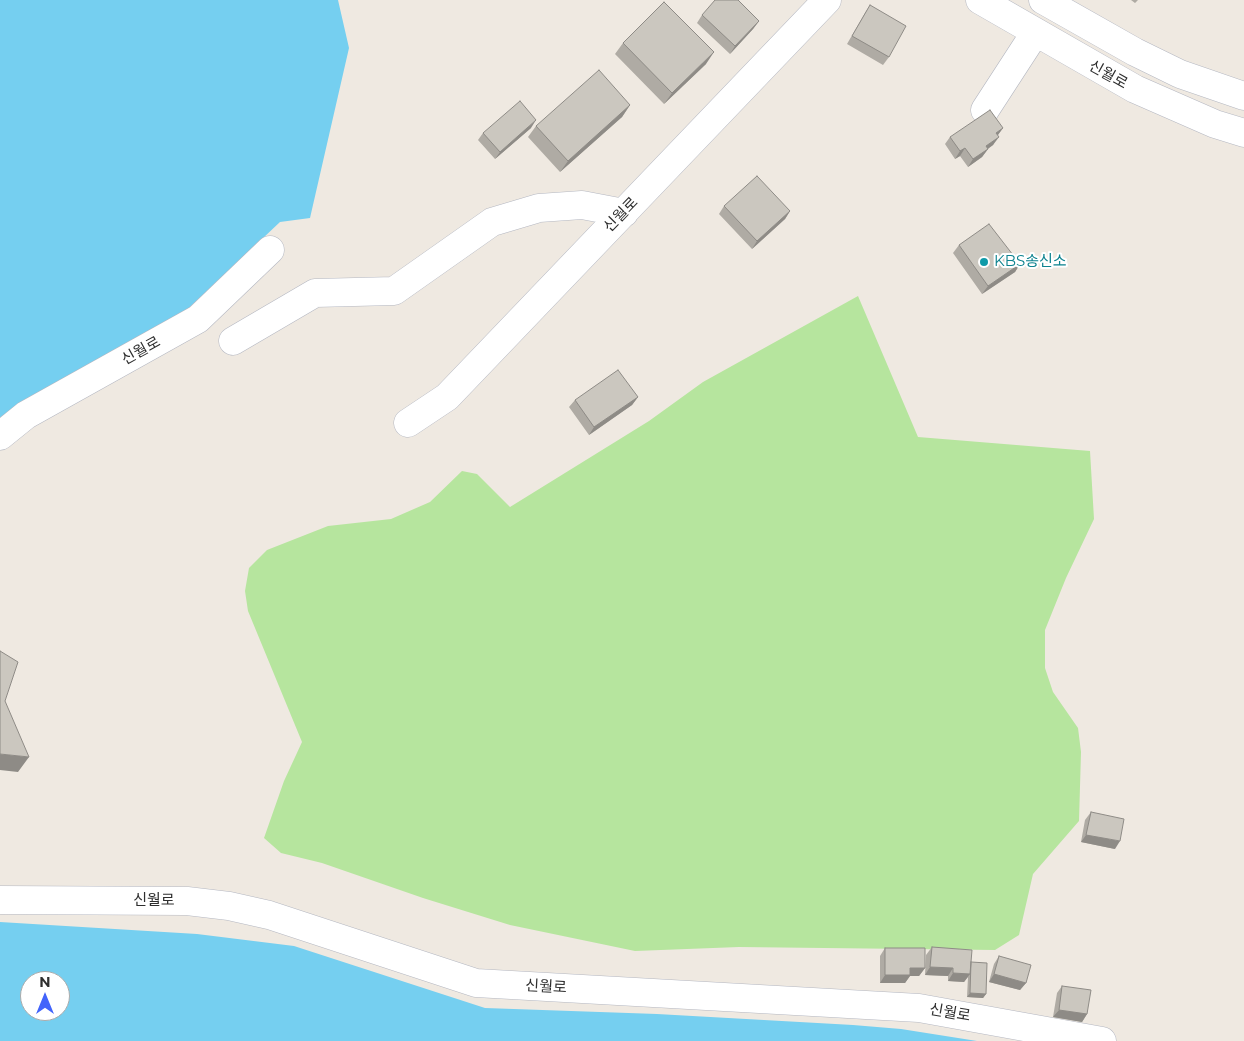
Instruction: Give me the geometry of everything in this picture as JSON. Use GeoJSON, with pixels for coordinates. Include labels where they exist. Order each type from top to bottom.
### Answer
{"type":"FeatureCollection","features":[{"type":"Feature","properties":{"kind":"street","name":"신월로"},"geometry":{"type":"LineString","coordinates":[[408,423],[447,396],[827,0]]}},
{"type":"Feature","properties":{"kind":"street","name":"신월로"},"geometry":{"type":"LineString","coordinates":[[980,0],[1135,89],[1215,124],[1244,133]]}},
{"type":"Feature","properties":{"kind":"street"},"geometry":{"type":"LineString","coordinates":[[1043,0],[1162,65],[1208,84],[1244,96]]}},
{"type":"Feature","properties":{"kind":"street"},"geometry":{"type":"LineString","coordinates":[[985,110],[1035,33]]}},
{"type":"Feature","properties":{"kind":"street"},"geometry":{"type":"LineString","coordinates":[[233,341],[314,293],[394,291],[492,222],[539,208],[582,205],[624,212]]}},
{"type":"Feature","properties":{"kind":"street","name":"신월로"},"geometry":{"type":"LineString","coordinates":[[0,436],[26,415],[198,319],[270,250]]}},
{"type":"Feature","properties":{"kind":"street","name":"신월로"},"geometry":{"type":"LineString","coordinates":[[0,900],[187,902],[229,906],[268,915],[476,983],[919,1008],[1102,1041]]}},
{"type":"Feature","properties":{"kind":"green space"},"geometry":{"type":"Polygon","coordinates":[[[858,296],[918,437],[1090,451],[1094,519],[1066,578],[1045,630],[1045,668],[1053,692],[1078,728],[1081,752],[1079,821],[1033,874],[1019,935],[995,950],[739,947],[635,951],[510,925],[423,898],[322,863],[281,853],[264,838],[284,781],[302,742],[248,611],[245,591],[249,568],[267,550],[328,526],[391,519],[430,502],[462,471],[477,474],[510,507],[649,421],[703,382],[858,296]]]}},
{"type":"Feature","properties":{"kind":"water"},"geometry":{"type":"Polygon","coordinates":[[[0,0],[338,0],[349,48],[310,218],[280,222],[189,308],[0,421],[0,0]]]}},
{"type":"Feature","properties":{"kind":"water"},"geometry":{"type":"Polygon","coordinates":[[[0,922],[197,934],[294,946],[485,1008],[657,1014],[853,1025],[901,1029],[977,1041],[0,1041],[0,922]]]}},
{"type":"Feature","properties":{"kind":"building"},"geometry":{"type":"Polygon","coordinates":[[[715,0],[738,0],[759,21],[735,46],[702,15],[715,0]]]}},
{"type":"Feature","properties":{"kind":"building"},"geometry":{"type":"Polygon","coordinates":[[[664,2],[714,52],[672,93],[623,43],[664,2]]]}},
{"type":"Feature","properties":{"kind":"building"},"geometry":{"type":"Polygon","coordinates":[[[870,5],[906,26],[889,57],[852,36],[870,5]]]}},
{"type":"Feature","properties":{"kind":"building"},"geometry":{"type":"Polygon","coordinates":[[[599,70],[630,105],[568,161],[536,126],[599,70]]]}},
{"type":"Feature","properties":{"kind":"building"},"geometry":{"type":"Polygon","coordinates":[[[520,101],[536,120],[500,152],[483,133],[520,101]]]}},
{"type":"Feature","properties":{"kind":"building"},"geometry":{"type":"Polygon","coordinates":[[[990,110],[1003,128],[996,133],[999,137],[986,146],[988,149],[973,159],[965,148],[960,151],[950,137],[990,110]]]}},
{"type":"Feature","properties":{"kind":"building"},"geometry":{"type":"Polygon","coordinates":[[[757,176],[790,211],[757,241],[724,206],[757,176]]]}},
{"type":"Feature","properties":{"kind":"building","name":"KBS송신소"},"geometry":{"type":"Polygon","coordinates":[[[989,224],[1020,264],[988,286],[959,245],[989,224]]]}},
{"type":"Feature","properties":{"kind":"building"},"geometry":{"type":"Polygon","coordinates":[[[618,370],[638,397],[594,427],[575,400],[618,370]]]}},
{"type":"Feature","properties":{"kind":"building"},"geometry":{"type":"Polygon","coordinates":[[[0,651],[18,662],[5,701],[29,757],[0,754],[0,651]]]}},
{"type":"Feature","properties":{"kind":"building"},"geometry":{"type":"Polygon","coordinates":[[[1091,812],[1124,819],[1120,841],[1086,835],[1091,812]]]}},
{"type":"Feature","properties":{"kind":"building"},"geometry":{"type":"Polygon","coordinates":[[[932,947],[972,950],[970,974],[953,973],[953,968],[930,967],[932,947]]]}},
{"type":"Feature","properties":{"kind":"building"},"geometry":{"type":"Polygon","coordinates":[[[885,948],[925,948],[925,968],[910,968],[910,975],[885,975],[885,948]]]}},
{"type":"Feature","properties":{"kind":"building"},"geometry":{"type":"Polygon","coordinates":[[[999,956],[1031,965],[1026,983],[994,974],[999,956]]]}},
{"type":"Feature","properties":{"kind":"building"},"geometry":{"type":"Polygon","coordinates":[[[971,962],[987,963],[986,994],[970,993],[971,962]]]}},
{"type":"Feature","properties":{"kind":"building"},"geometry":{"type":"Polygon","coordinates":[[[1062,986],[1091,990],[1087,1014],[1059,1010],[1062,986]]]}},
{"type":"Feature","properties":{"kind":"place","name":"KBS송신소"},"geometry":{"type":"Point","coordinates":[984,262]}}]}
